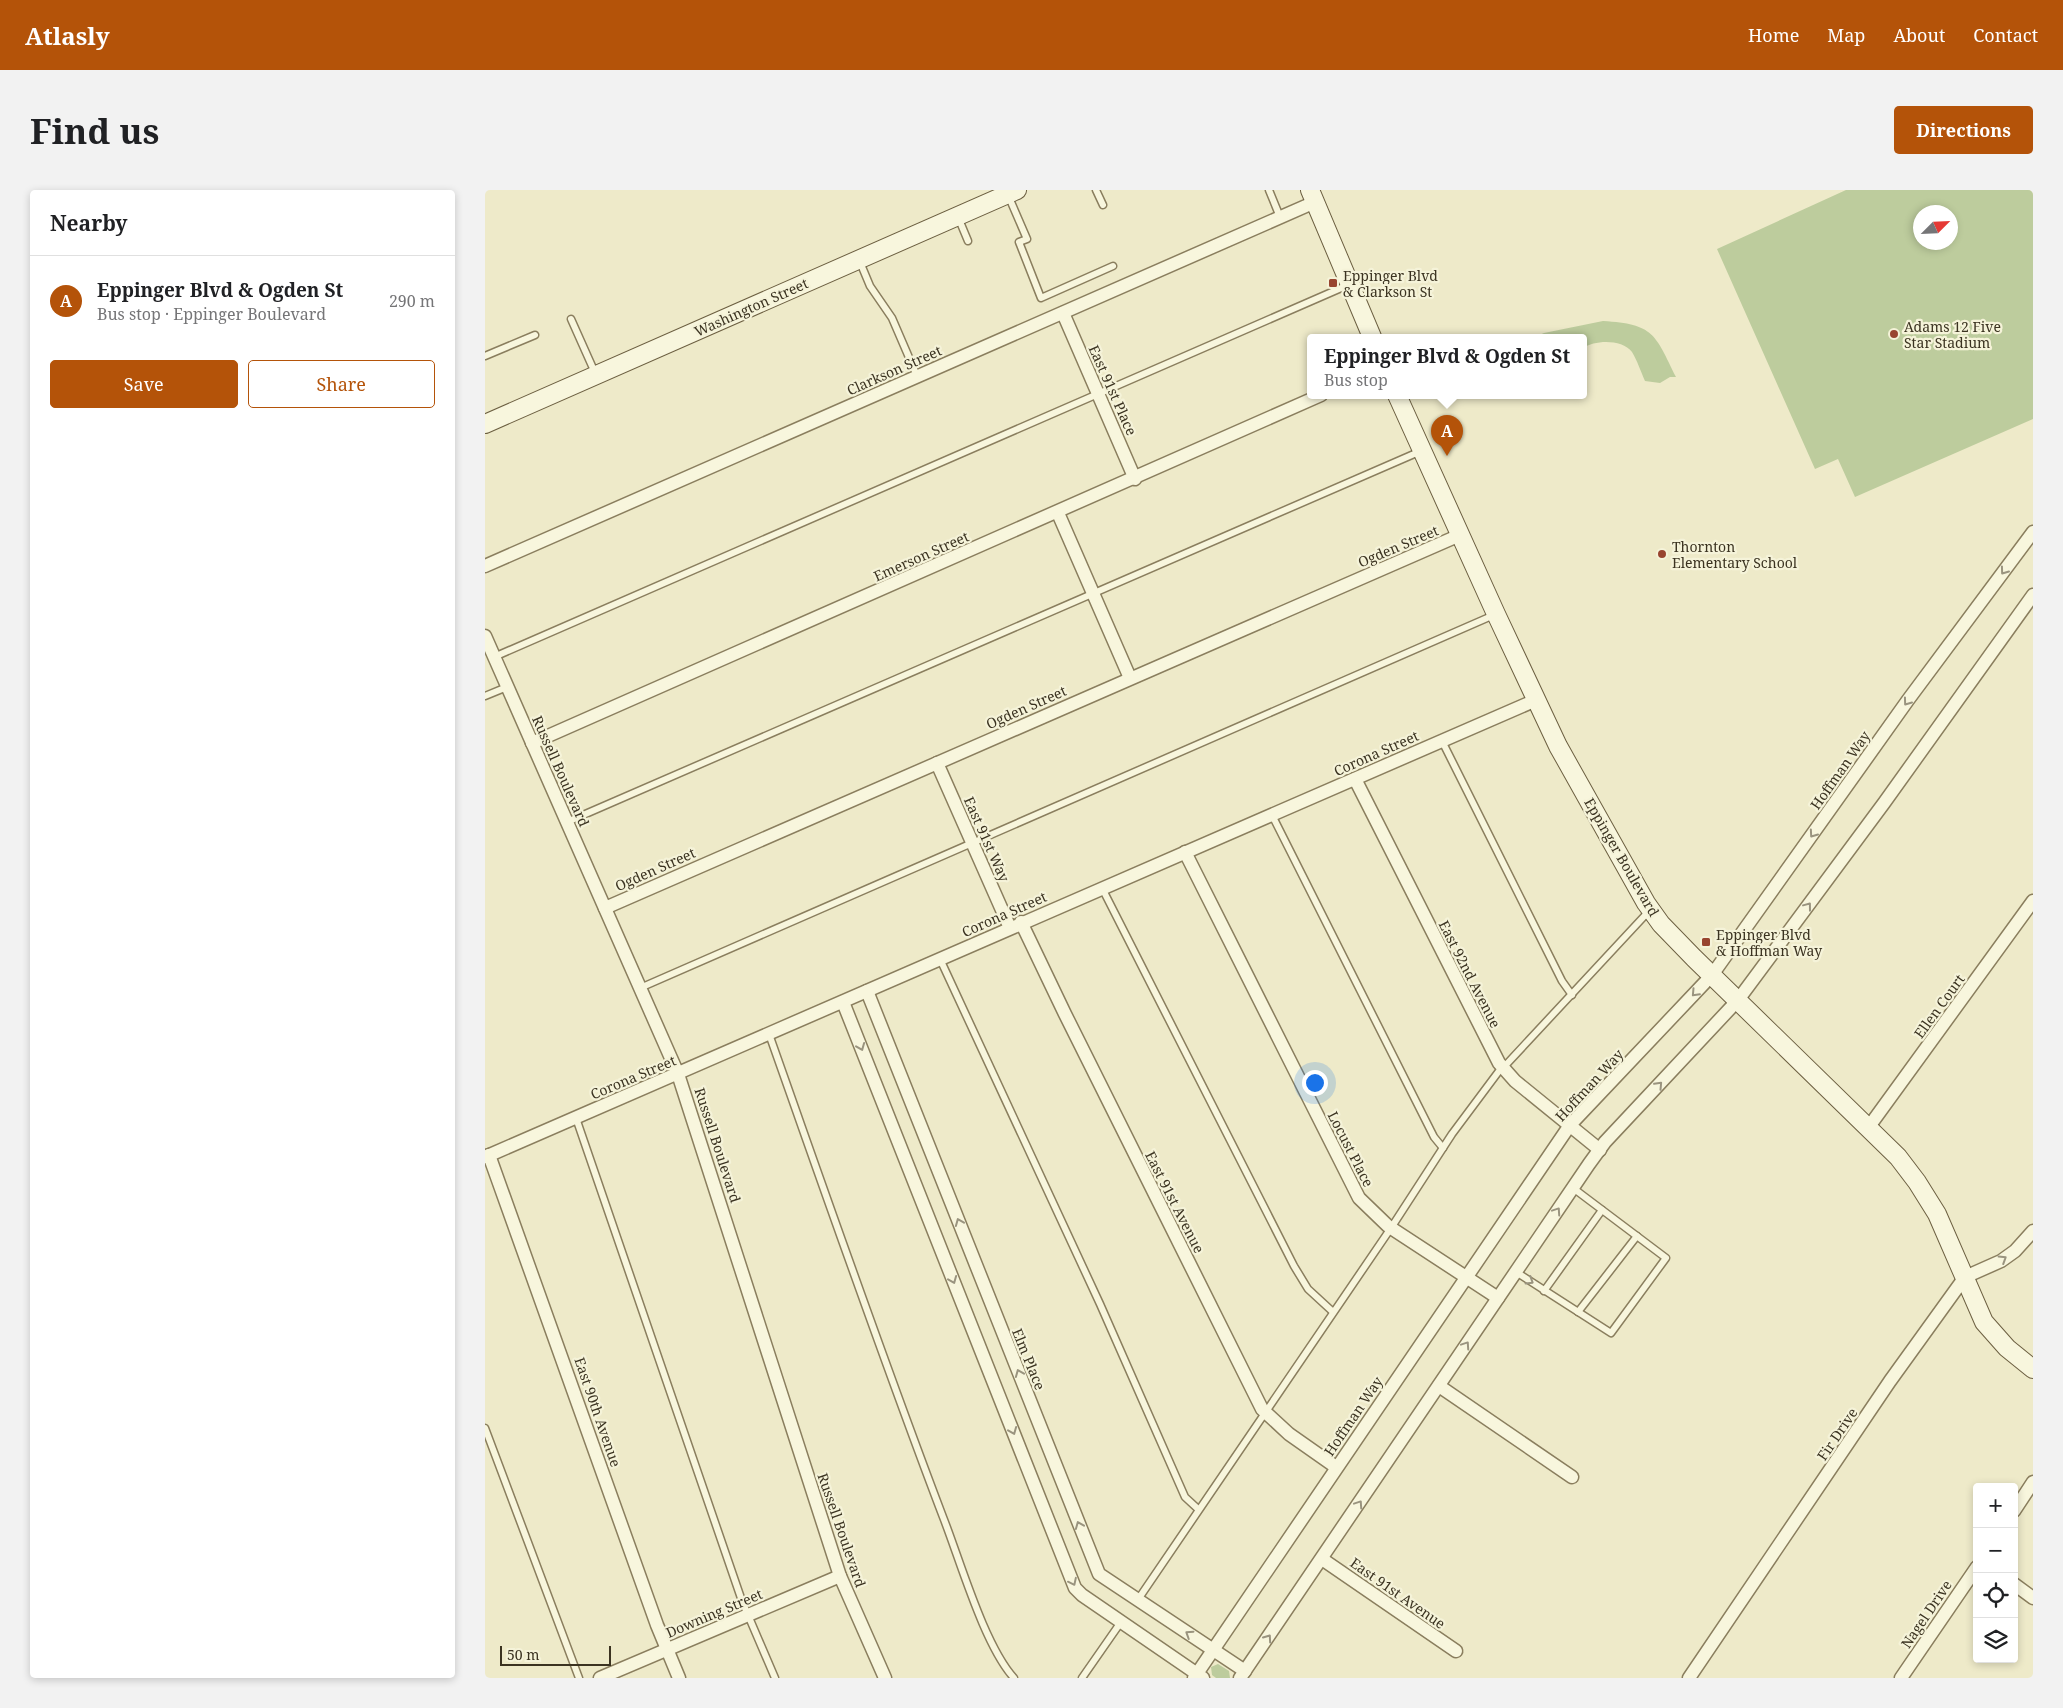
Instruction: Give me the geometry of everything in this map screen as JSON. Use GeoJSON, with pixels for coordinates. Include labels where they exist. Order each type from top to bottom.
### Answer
{"type":"FeatureCollection","features":[{"type":"Feature","properties":{"kind":"street","name":"Washington Street"},"geometry":{"type":"LineString","coordinates":[[485,424],[1012,192]]}},
{"type":"Feature","properties":{"kind":"street","name":"Clarkson Street"},"geometry":{"type":"LineString","coordinates":[[485,566],[1280,217],[1312,196]]}},
{"type":"Feature","properties":{"kind":"street"},"geometry":{"type":"LineString","coordinates":[[1312,196],[1371,334]]}},
{"type":"Feature","properties":{"kind":"street","name":"East 91st Place"},"geometry":{"type":"LineString","coordinates":[[1063,312],[1135,478]]}},
{"type":"Feature","properties":{"kind":"street","name":"Emerson Street"},"geometry":{"type":"LineString","coordinates":[[532,744],[1312,399]]}},
{"type":"Feature","properties":{"kind":"street","name":"Eppinger Boulevard"},"geometry":{"type":"LineString","coordinates":[[1399,399],[1460,536],[1562,753],[1651,910],[1661,924],[1898,1157],[1917,1182],[1937,1214],[1984,1322],[2007,1348],[2033,1369]]}},
{"type":"Feature","properties":{"kind":"street"},"geometry":{"type":"LineString","coordinates":[[1057,513],[1130,678]]}},
{"type":"Feature","properties":{"kind":"street","name":"Hoffman Way"},"geometry":{"type":"LineString","coordinates":[[1198,1677],[1213,1650],[1337,1466],[1570,1125],[1712,975],[1908,700],[2033,532]]}},
{"type":"Feature","properties":{"kind":"street","name":"Ogden Street"},"geometry":{"type":"LineString","coordinates":[[605,908],[1460,536]]}},
{"type":"Feature","properties":{"kind":"street"},"geometry":{"type":"LineString","coordinates":[[1242,1674],[1599,1150],[1738,1000],[1884,803],[2033,595]]}},
{"type":"Feature","properties":{"kind":"street","name":"Russell Boulevard"},"geometry":{"type":"LineString","coordinates":[[485,636],[678,1074],[840,1576],[885,1678]]}},
{"type":"Feature","properties":{"kind":"street","name":"Corona Street"},"geometry":{"type":"LineString","coordinates":[[487,1156],[1536,700]]}},
{"type":"Feature","properties":{"kind":"street","name":"East 91st Way"},"geometry":{"type":"LineString","coordinates":[[937,762],[973,843],[1016,925]]}},
{"type":"Feature","properties":{"kind":"street","name":"East 92nd Avenue"},"geometry":{"type":"LineString","coordinates":[[1355,779],[1502,1067],[1515,1081],[1599,1150]]}},
{"type":"Feature","properties":{"kind":"street","name":"Locust Place"},"geometry":{"type":"LineString","coordinates":[[1185,852],[1353,1189],[1372,1212],[1391,1228],[1498,1298]]}},
{"type":"Feature","properties":{"kind":"street","name":"Ellen Court"},"geometry":{"type":"LineString","coordinates":[[1868,1128],[2033,901]]}},
{"type":"Feature","properties":{"kind":"street","name":"East 91st Avenue"},"geometry":{"type":"LineString","coordinates":[[1016,925],[1065,1014],[1265,1414],[1289,1434],[1337,1466]]}},
{"type":"Feature","properties":{"kind":"street","name":"Elm Place"},"geometry":{"type":"LineString","coordinates":[[867,991],[1096,1568],[1106,1580],[1213,1650],[1242,1674]]}},
{"type":"Feature","properties":{"kind":"street"},"geometry":{"type":"LineString","coordinates":[[843,1002],[1075,1588],[1198,1677]]}},
{"type":"Feature","properties":{"kind":"street","name":"East 90th Avenue"},"geometry":{"type":"LineString","coordinates":[[487,1156],[679,1678]]}},
{"type":"Feature","properties":{"kind":"street"},"geometry":{"type":"LineString","coordinates":[[1965,1277],[2001,1261],[2015,1251],[2033,1231]]}},
{"type":"Feature","properties":{"kind":"street","name":"Fir Drive"},"geometry":{"type":"LineString","coordinates":[[1689,1678],[1890,1381],[1965,1277]]}},
{"type":"Feature","properties":{"kind":"street"},"geometry":{"type":"LineString","coordinates":[[1439,1386],[1571,1477]]}},
{"type":"Feature","properties":{"kind":"street"},"geometry":{"type":"LineString","coordinates":[[2018,1505],[2033,1482]]}},
{"type":"Feature","properties":{"kind":"street","name":"East 91st Avenue"},"geometry":{"type":"LineString","coordinates":[[1322,1559],[1456,1650]]}},
{"type":"Feature","properties":{"kind":"street","name":"Nagel Drive"},"geometry":{"type":"LineString","coordinates":[[1901,1678],[1973,1573]]}},
{"type":"Feature","properties":{"kind":"street","name":"Downing Street"},"geometry":{"type":"LineString","coordinates":[[600,1678],[840,1576]]}},
{"type":"Feature","properties":{"kind":"street"},"geometry":{"type":"LineString","coordinates":[[2018,1587],[2033,1598]]}},
{"type":"Feature","properties":{"kind":"lane"},"geometry":{"type":"LineString","coordinates":[[1096,190],[1103,205]]}},
{"type":"Feature","properties":{"kind":"lane"},"geometry":{"type":"LineString","coordinates":[[1269,190],[1280,217]]}},
{"type":"Feature","properties":{"kind":"lane"},"geometry":{"type":"LineString","coordinates":[[1012,192],[1027,239],[1019,242],[1041,298],[1113,266]]}},
{"type":"Feature","properties":{"kind":"lane"},"geometry":{"type":"LineString","coordinates":[[957,216],[968,241]]}},
{"type":"Feature","properties":{"kind":"lane"},"geometry":{"type":"LineString","coordinates":[[859,260],[870,286],[892,318],[917,376]]}},
{"type":"Feature","properties":{"kind":"lane"},"geometry":{"type":"LineString","coordinates":[[494,657],[1350,284]]}},
{"type":"Feature","properties":{"kind":"lane"},"geometry":{"type":"LineString","coordinates":[[571,318],[596,375]]}},
{"type":"Feature","properties":{"kind":"lane"},"geometry":{"type":"LineString","coordinates":[[485,356],[535,335]]}},
{"type":"Feature","properties":{"kind":"lane"},"geometry":{"type":"LineString","coordinates":[[567,822],[1422,450]]}},
{"type":"Feature","properties":{"kind":"lane"},"geometry":{"type":"LineString","coordinates":[[640,988],[1496,614]]}},
{"type":"Feature","properties":{"kind":"lane"},"geometry":{"type":"LineString","coordinates":[[485,696],[507,687]]}},
{"type":"Feature","properties":{"kind":"lane"},"geometry":{"type":"LineString","coordinates":[[1442,741],[1562,981],[1572,996]]}},
{"type":"Feature","properties":{"kind":"lane"},"geometry":{"type":"LineString","coordinates":[[1272,815],[1434,1137],[1443,1148]]}},
{"type":"Feature","properties":{"kind":"lane"},"geometry":{"type":"LineString","coordinates":[[1102,888],[1294,1266],[1308,1289],[1333,1312]]}},
{"type":"Feature","properties":{"kind":"lane"},"geometry":{"type":"LineString","coordinates":[[1137,1601],[1391,1228],[1443,1148],[1502,1067],[1572,996],[1651,910]]}},
{"type":"Feature","properties":{"kind":"lane"},"geometry":{"type":"LineString","coordinates":[[940,959],[1096,1296],[1185,1497],[1198,1509]]}},
{"type":"Feature","properties":{"kind":"lane"},"geometry":{"type":"LineString","coordinates":[[769,1034],[927,1476],[973,1597],[1000,1659],[1014,1678]]}},
{"type":"Feature","properties":{"kind":"lane"},"geometry":{"type":"LineString","coordinates":[[576,1118],[748,1614],[775,1678]]}},
{"type":"Feature","properties":{"kind":"lane"},"geometry":{"type":"LineString","coordinates":[[1516,1272],[1611,1333],[1666,1258],[1573,1188]]}},
{"type":"Feature","properties":{"kind":"lane"},"geometry":{"type":"LineString","coordinates":[[1544,1291],[1602,1210]]}},
{"type":"Feature","properties":{"kind":"lane"},"geometry":{"type":"LineString","coordinates":[[1578,1312],[1637,1236]]}},
{"type":"Feature","properties":{"kind":"lane"},"geometry":{"type":"LineString","coordinates":[[485,1428],[579,1678]]}},
{"type":"Feature","properties":{"kind":"lane"},"geometry":{"type":"LineString","coordinates":[[1082,1678],[1121,1622]]}},
{"type":"Feature","properties":{"kind":"green space","name":"Adams 12 Five Star Stadium"},"geometry":{"type":"Polygon","coordinates":[[[1846,190],[2033,190],[2033,419],[1855,497],[1838,459],[1815,469],[1717,249],[1846,190]]]}},
{"type":"Feature","properties":{"kind":"green space"},"geometry":{"type":"Polygon","coordinates":[[[1603,321],[1633,325],[1651,334],[1657,341],[1676,377],[1670,377],[1660,383],[1645,381],[1632,352],[1622,345],[1601,342],[1587,346],[1587,334],[1542,334],[1603,321]]]}},
{"type":"Feature","properties":{"kind":"green space"},"geometry":{"type":"Polygon","coordinates":[[[1218,1664],[1229,1671],[1230,1678],[1216,1678],[1212,1675],[1211,1667],[1218,1664]]]}},
{"type":"Feature","properties":{"kind":"place","name":"Eppinger Blvd & Clarkson St"},"geometry":{"type":"Point","coordinates":[1333,283]}},
{"type":"Feature","properties":{"kind":"place","name":"Adams 12 Five Star Stadium"},"geometry":{"type":"Point","coordinates":[1894,334]}},
{"type":"Feature","properties":{"kind":"place","name":"Eppinger Blvd & Ogden St"},"geometry":{"type":"Point","coordinates":[1447,456]}},
{"type":"Feature","properties":{"kind":"place","name":"Thornton Elementary School"},"geometry":{"type":"Point","coordinates":[1662,554]}},
{"type":"Feature","properties":{"kind":"place","name":"Eppinger Blvd & Hoffman Way"},"geometry":{"type":"Point","coordinates":[1706,942]}}]}
